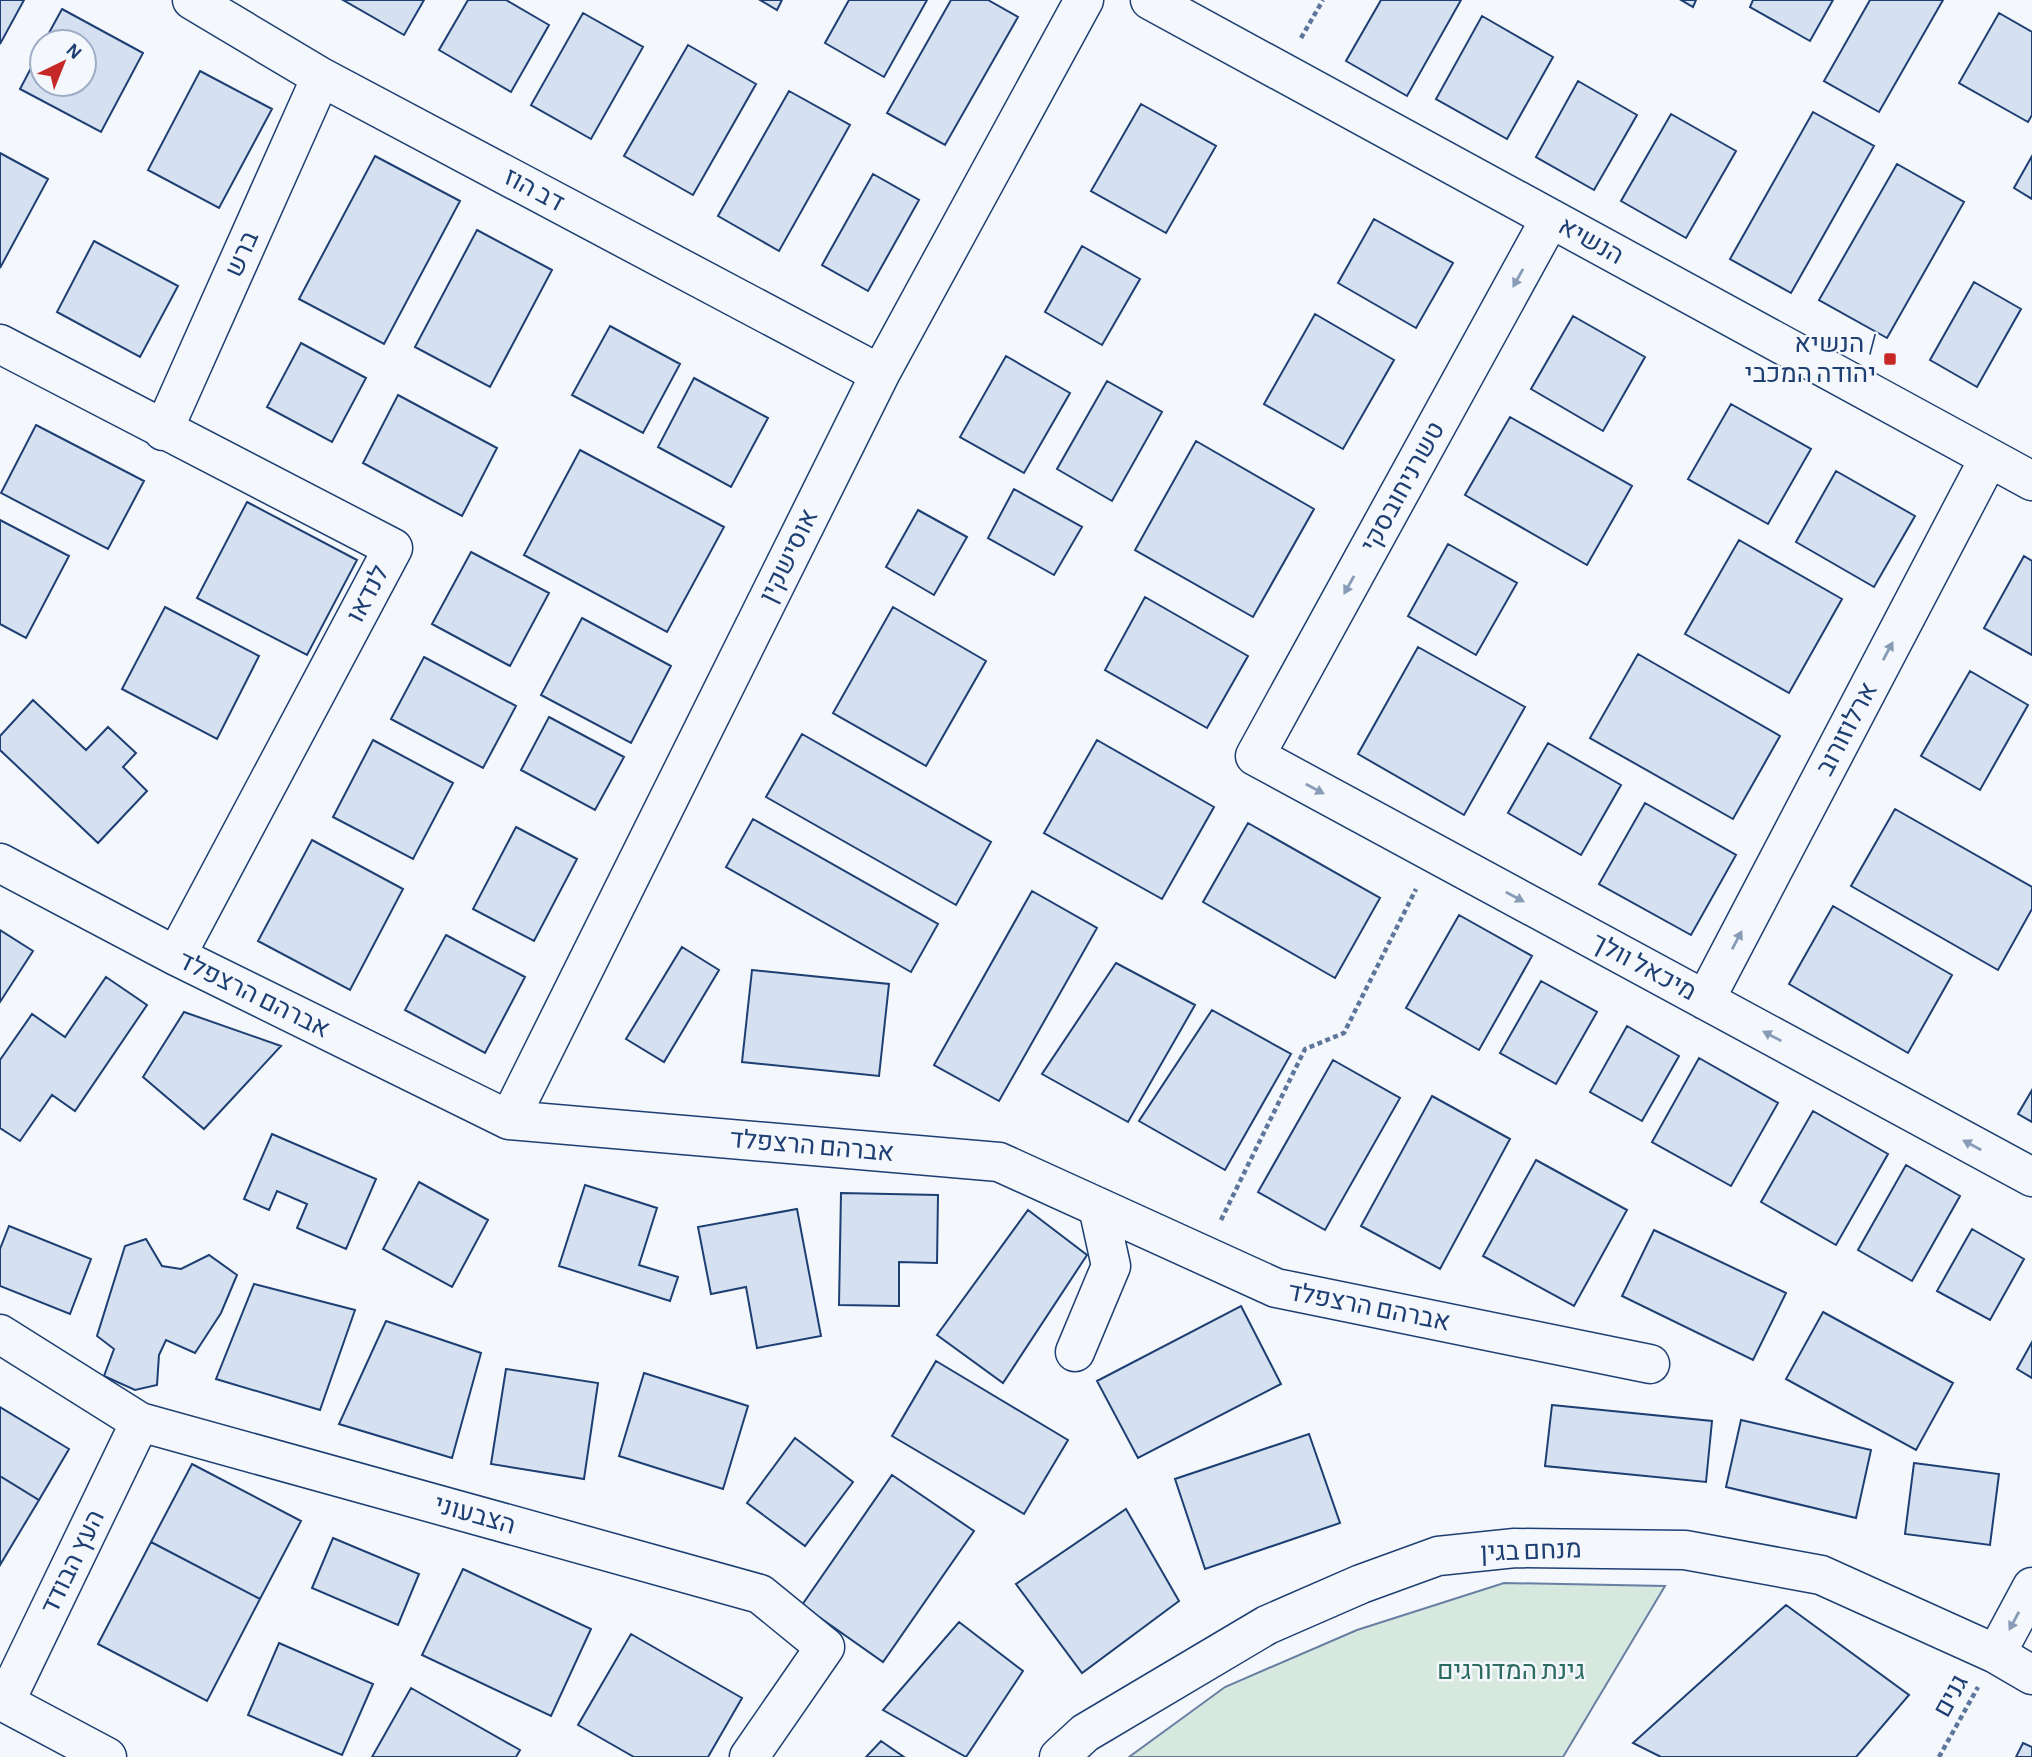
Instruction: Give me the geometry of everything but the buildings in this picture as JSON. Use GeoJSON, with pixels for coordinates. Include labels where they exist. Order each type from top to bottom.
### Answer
{"type":"FeatureCollection","features":[{"type":"Feature","properties":{"kind":"street","name":"דב הוז"},"geometry":{"type":"LineString","coordinates":[[192,0],[321,77],[880,374]]}},
{"type":"Feature","properties":{"kind":"street","name":"אוסישקין"},"geometry":{"type":"LineString","coordinates":[[509,1120],[880,374],[1084,0]]}},
{"type":"Feature","properties":{"kind":"street","name":"הנשיא"},"geometry":{"type":"LineString","coordinates":[[1150,0],[2032,481]]}},
{"type":"Feature","properties":{"kind":"street","name":"ברש"},"geometry":{"type":"LineString","coordinates":[[163,431],[321,77]]}},
{"type":"Feature","properties":{"kind":"street","name":"טשרניחובסקי"},"geometry":{"type":"LineString","coordinates":[[1255,756],[1550,219]]}},
{"type":"Feature","properties":{"kind":"street","name":"לנדאו"},"geometry":{"type":"LineString","coordinates":[[0,344],[163,431],[393,548],[176,956]]}},
{"type":"Feature","properties":{"kind":"street","name":"ארלוזורוב"},"geometry":{"type":"LineString","coordinates":[[1705,1000],[1989,458]]}},
{"type":"Feature","properties":{"kind":"street","name":"מיכאל וולך"},"geometry":{"type":"LineString","coordinates":[[1255,756],[2032,1177]]}},
{"type":"Feature","properties":{"kind":"street","name":"אברהם הרצפלד"},"geometry":{"type":"LineString","coordinates":[[0,863],[176,956],[509,1120],[999,1162],[1276,1288],[1650,1364]]}},
{"type":"Feature","properties":{"kind":"street"},"geometry":{"type":"LineString","coordinates":[[1074,1352],[1111,1266],[1098,1207]]}},
{"type":"Feature","properties":{"kind":"street","name":"הצבעוני"},"geometry":{"type":"LineString","coordinates":[[0,1334],[140,1422],[760,1594],[825,1647],[749,1757]]}},
{"type":"Feature","properties":{"kind":"street","name":"העץ הבודד"},"geometry":{"type":"LineString","coordinates":[[3,1701],[140,1422]]}},
{"type":"Feature","properties":{"kind":"street","name":"מנחם בגין"},"geometry":{"type":"LineString","coordinates":[[1059,1757],[1085,1733],[1267,1625],[1438,1556],[1515,1548],[1685,1550],[1821,1576],[1996,1654],[2032,1675]]}},
{"type":"Feature","properties":{"kind":"street"},"geometry":{"type":"LineString","coordinates":[[1996,1654],[2032,1587]]}},
{"type":"Feature","properties":{"kind":"street"},"geometry":{"type":"LineString","coordinates":[[3,1701],[107,1757]]}},
{"type":"Feature","properties":{"kind":"path"},"geometry":{"type":"LineString","coordinates":[[1203,1255],[1306,1049],[1344,1033],[1434,853]]}},
{"type":"Feature","properties":{"kind":"path","name":"גנים"},"geometry":{"type":"LineString","coordinates":[[1939,1757],[1996,1654]]}},
{"type":"Feature","properties":{"kind":"green space","name":"גינת המדורגים"},"geometry":{"type":"Polygon","coordinates":[[[1504,1583],[1665,1586],[1563,1757],[1129,1757],[1225,1687],[1357,1630],[1504,1583]]]}},
{"type":"Feature","properties":{"kind":"place","name":"הנשיא / יהודה המכבי"},"geometry":{"type":"Point","coordinates":[1890,359]}}]}
